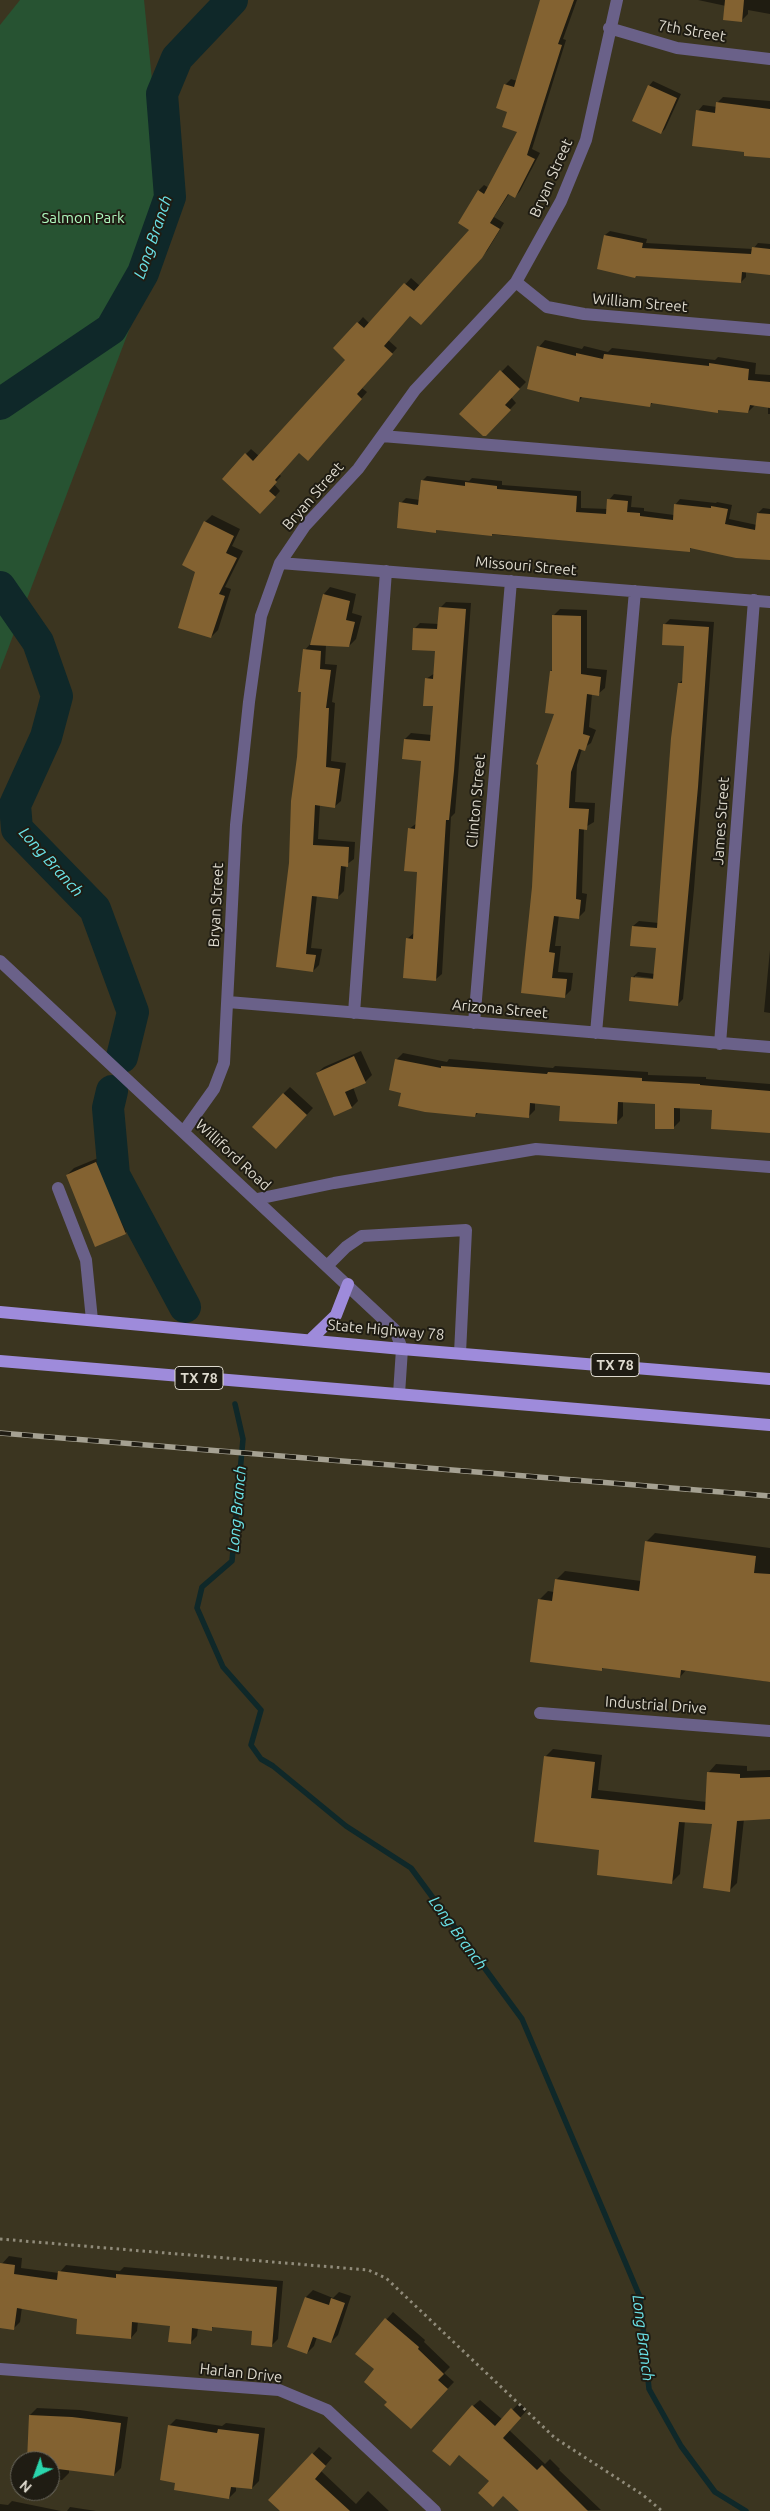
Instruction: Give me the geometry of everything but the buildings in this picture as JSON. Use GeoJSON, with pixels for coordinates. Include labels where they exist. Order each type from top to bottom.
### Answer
{"type":"FeatureCollection","features":[{"type":"Feature","properties":{"kind":"main road"},"geometry":{"type":"LineString","coordinates":[[310,1340],[336,1315],[348,1284]]}},
{"type":"Feature","properties":{"kind":"main road","name":"State Highway 78"},"geometry":{"type":"LineString","coordinates":[[0,1312],[402,1349],[770,1379]]}},
{"type":"Feature","properties":{"kind":"main road","name":"TX 78"},"geometry":{"type":"LineString","coordinates":[[0,1361],[770,1425]]}},
{"type":"Feature","properties":{"kind":"street","name":"Bryan Street"},"geometry":{"type":"LineString","coordinates":[[184,1131],[214,1089],[224,1063],[236,825],[249,702],[261,616],[280,563],[305,526],[358,469],[415,390],[516,282],[561,202],[586,140],[609,28],[617,0]]}},
{"type":"Feature","properties":{"kind":"street","name":"7th Street"},"geometry":{"type":"LineString","coordinates":[[609,28],[677,48],[770,59]]}},
{"type":"Feature","properties":{"kind":"street","name":"William Street"},"geometry":{"type":"LineString","coordinates":[[516,282],[547,306],[584,314],[770,330]]}},
{"type":"Feature","properties":{"kind":"street"},"geometry":{"type":"LineString","coordinates":[[382,436],[770,468]]}},
{"type":"Feature","properties":{"kind":"street","name":"Missouri Street"},"geometry":{"type":"LineString","coordinates":[[280,563],[770,602]]}},
{"type":"Feature","properties":{"kind":"street"},"geometry":{"type":"LineString","coordinates":[[354,1013],[386,571]]}},
{"type":"Feature","properties":{"kind":"street","name":"Clinton Street"},"geometry":{"type":"LineString","coordinates":[[474,1023],[511,581]]}},
{"type":"Feature","properties":{"kind":"street"},"geometry":{"type":"LineString","coordinates":[[596,1034],[635,591]]}},
{"type":"Feature","properties":{"kind":"street","name":"James Street"},"geometry":{"type":"LineString","coordinates":[[720,1044],[754,600]]}},
{"type":"Feature","properties":{"kind":"street","name":"Williford Road"},"geometry":{"type":"LineString","coordinates":[[0,961],[348,1284],[394,1330],[402,1349]]}},
{"type":"Feature","properties":{"kind":"street","name":"Arizona Street"},"geometry":{"type":"LineString","coordinates":[[228,1002],[770,1047]]}},
{"type":"Feature","properties":{"kind":"street"},"geometry":{"type":"LineString","coordinates":[[257,1199],[334,1183],[536,1149],[770,1167]]}},
{"type":"Feature","properties":{"kind":"street"},"geometry":{"type":"LineString","coordinates":[[58,1188],[86,1260],[92,1320]]}},
{"type":"Feature","properties":{"kind":"street"},"geometry":{"type":"LineString","coordinates":[[328,1266],[346,1247],[362,1236],[466,1230],[460,1353]]}},
{"type":"Feature","properties":{"kind":"street"},"geometry":{"type":"LineString","coordinates":[[399,1394],[402,1349]]}},
{"type":"Feature","properties":{"kind":"street","name":"Industrial Drive"},"geometry":{"type":"LineString","coordinates":[[540,1714],[770,1731]]}},
{"type":"Feature","properties":{"kind":"street","name":"Harlan Drive"},"geometry":{"type":"LineString","coordinates":[[0,2369],[279,2390],[328,2410],[435,2511]]}},
{"type":"Feature","properties":{"kind":"path"},"geometry":{"type":"LineString","coordinates":[[0,2239],[339,2268],[376,2273],[386,2278],[555,2438],[643,2495],[662,2511]]}},
{"type":"Feature","properties":{"kind":"green space","name":"Salmon Park"},"geometry":{"type":"Polygon","coordinates":[[[20,0],[144,0],[167,230],[0,670],[0,25],[20,0]]]}},
{"type":"Feature","properties":{"kind":"waterway","name":"Long Branch"},"geometry":{"type":"LineString","coordinates":[[0,404],[111,329],[143,273],[170,197],[162,94],[177,58],[232,0]]}},
{"type":"Feature","properties":{"kind":"waterway","name":"Long Branch"},"geometry":{"type":"LineString","coordinates":[[0,587],[38,642],[57,696],[46,737],[15,805],[17,829],[95,909],[133,1012],[122,1057]]}},
{"type":"Feature","properties":{"kind":"waterway","name":"Long Branch"},"geometry":{"type":"LineString","coordinates":[[112,1091],[108,1108],[114,1175],[185,1307]]}},
{"type":"Feature","properties":{"kind":"waterway","name":"Long Branch"},"geometry":{"type":"LineString","coordinates":[[235,1404],[243,1439],[232,1561],[202,1587],[197,1608],[223,1667],[261,1710],[251,1745],[261,1759],[273,1766],[346,1826],[411,1868],[522,2019],[640,2297],[649,2389],[681,2446],[715,2492],[746,2511]]}},
{"type":"Feature","properties":{"kind":"railway"},"geometry":{"type":"LineString","coordinates":[[0,1433],[770,1496]]}}]}
